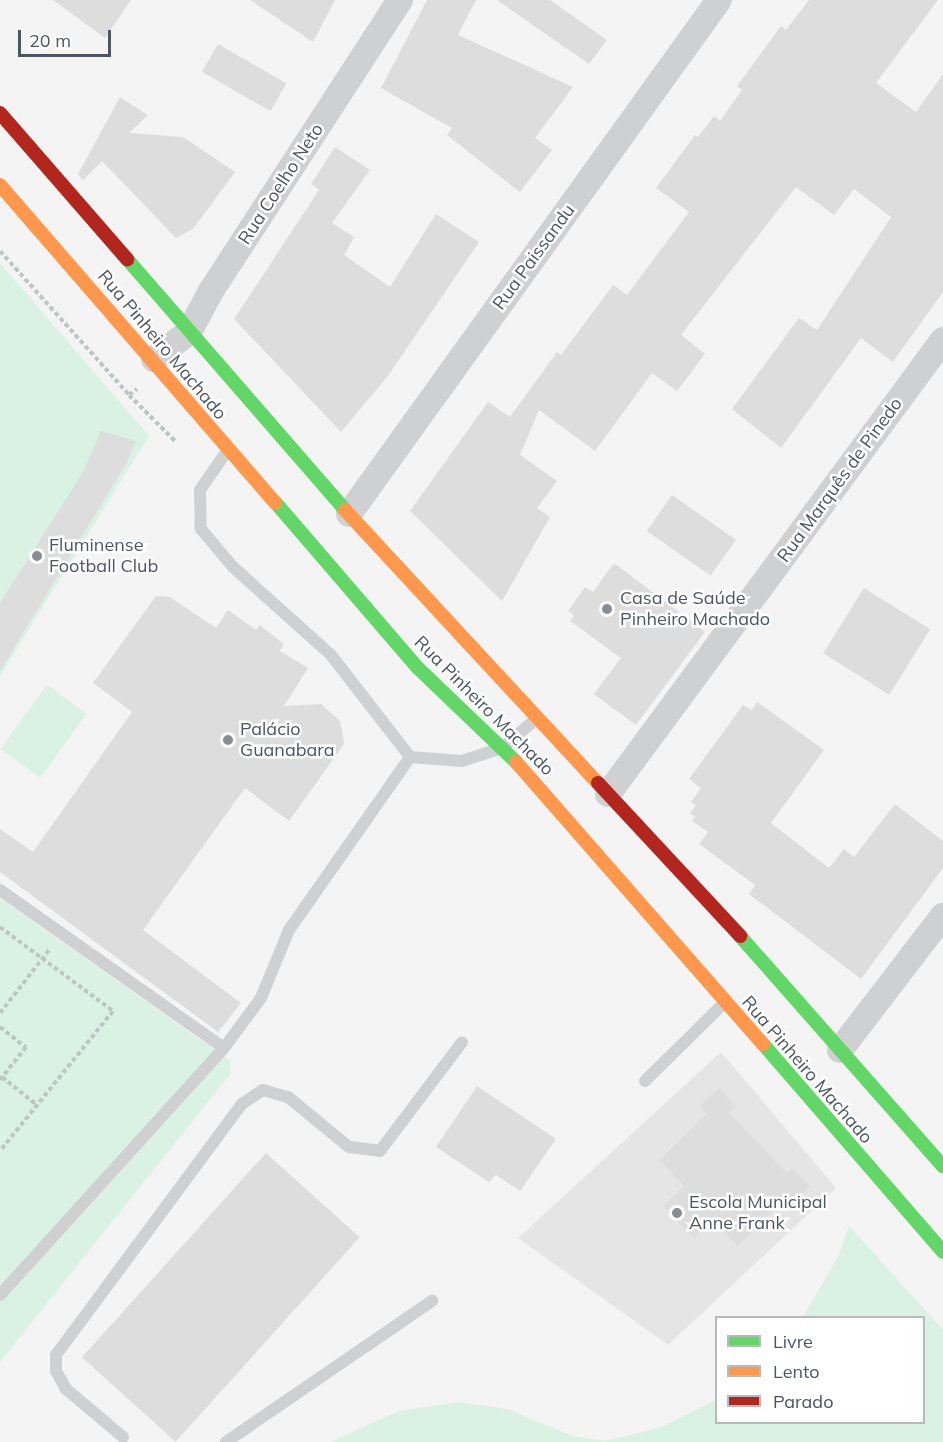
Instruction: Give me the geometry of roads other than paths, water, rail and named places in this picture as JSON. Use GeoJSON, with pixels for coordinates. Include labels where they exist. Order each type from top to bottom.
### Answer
{"type":"FeatureCollection","features":[{"type":"Feature","properties":{"kind":"main road","name":"Rua Pinheiro Machado"},"geometry":{"type":"LineString","coordinates":[[0,113],[349,514],[608,794],[943,1166]]}},
{"type":"Feature","properties":{"kind":"main road","name":"Rua Pinheiro Machado"},"geometry":{"type":"LineString","coordinates":[[0,185],[154,359],[227,451],[418,668],[502,748],[943,1252]]}},
{"type":"Feature","properties":{"kind":"street","name":"Rua Coelho Neto"},"geometry":{"type":"LineString","coordinates":[[154,359],[189,332],[211,291],[400,0]]}},
{"type":"Feature","properties":{"kind":"street","name":"Rua Paissandu"},"geometry":{"type":"LineString","coordinates":[[349,514],[718,0]]}},
{"type":"Feature","properties":{"kind":"street","name":"Rua Marquês de Pinedo"},"geometry":{"type":"LineString","coordinates":[[608,794],[943,340]]}},
{"type":"Feature","properties":{"kind":"street"},"geometry":{"type":"LineString","coordinates":[[840,1050],[942,919]]}},
{"type":"Feature","properties":{"kind":"lane"},"geometry":{"type":"LineString","coordinates":[[227,451],[200,490],[201,529],[233,567],[331,655],[410,757],[462,761],[502,748],[538,718]]}},
{"type":"Feature","properties":{"kind":"lane"},"geometry":{"type":"LineString","coordinates":[[0,1295],[225,1048],[261,998],[289,930],[410,757]]}},
{"type":"Feature","properties":{"kind":"lane"},"geometry":{"type":"LineString","coordinates":[[0,890],[225,1048]]}},
{"type":"Feature","properties":{"kind":"lane"},"geometry":{"type":"LineString","coordinates":[[645,1081],[724,1003]]}},
{"type":"Feature","properties":{"kind":"lane"},"geometry":{"type":"LineString","coordinates":[[123,1437],[66,1389],[56,1371],[56,1355],[242,1104],[263,1090],[288,1097],[349,1147],[380,1151],[462,1042]]}},
{"type":"Feature","properties":{"kind":"lane"},"geometry":{"type":"LineString","coordinates":[[226,1442],[432,1301]]}},
{"type":"Feature","properties":{"kind":"place","name":"Fluminense Football Club"},"geometry":{"type":"Point","coordinates":[37,556]}},
{"type":"Feature","properties":{"kind":"place","name":"Casa de Saúde Pinheiro Machado"},"geometry":{"type":"Point","coordinates":[607,609]}},
{"type":"Feature","properties":{"kind":"place","name":"Palácio Guanabara"},"geometry":{"type":"Point","coordinates":[228,740]}},
{"type":"Feature","properties":{"kind":"place","name":"Escola Municipal Anne Frank"},"geometry":{"type":"Point","coordinates":[677,1213]}}]}
